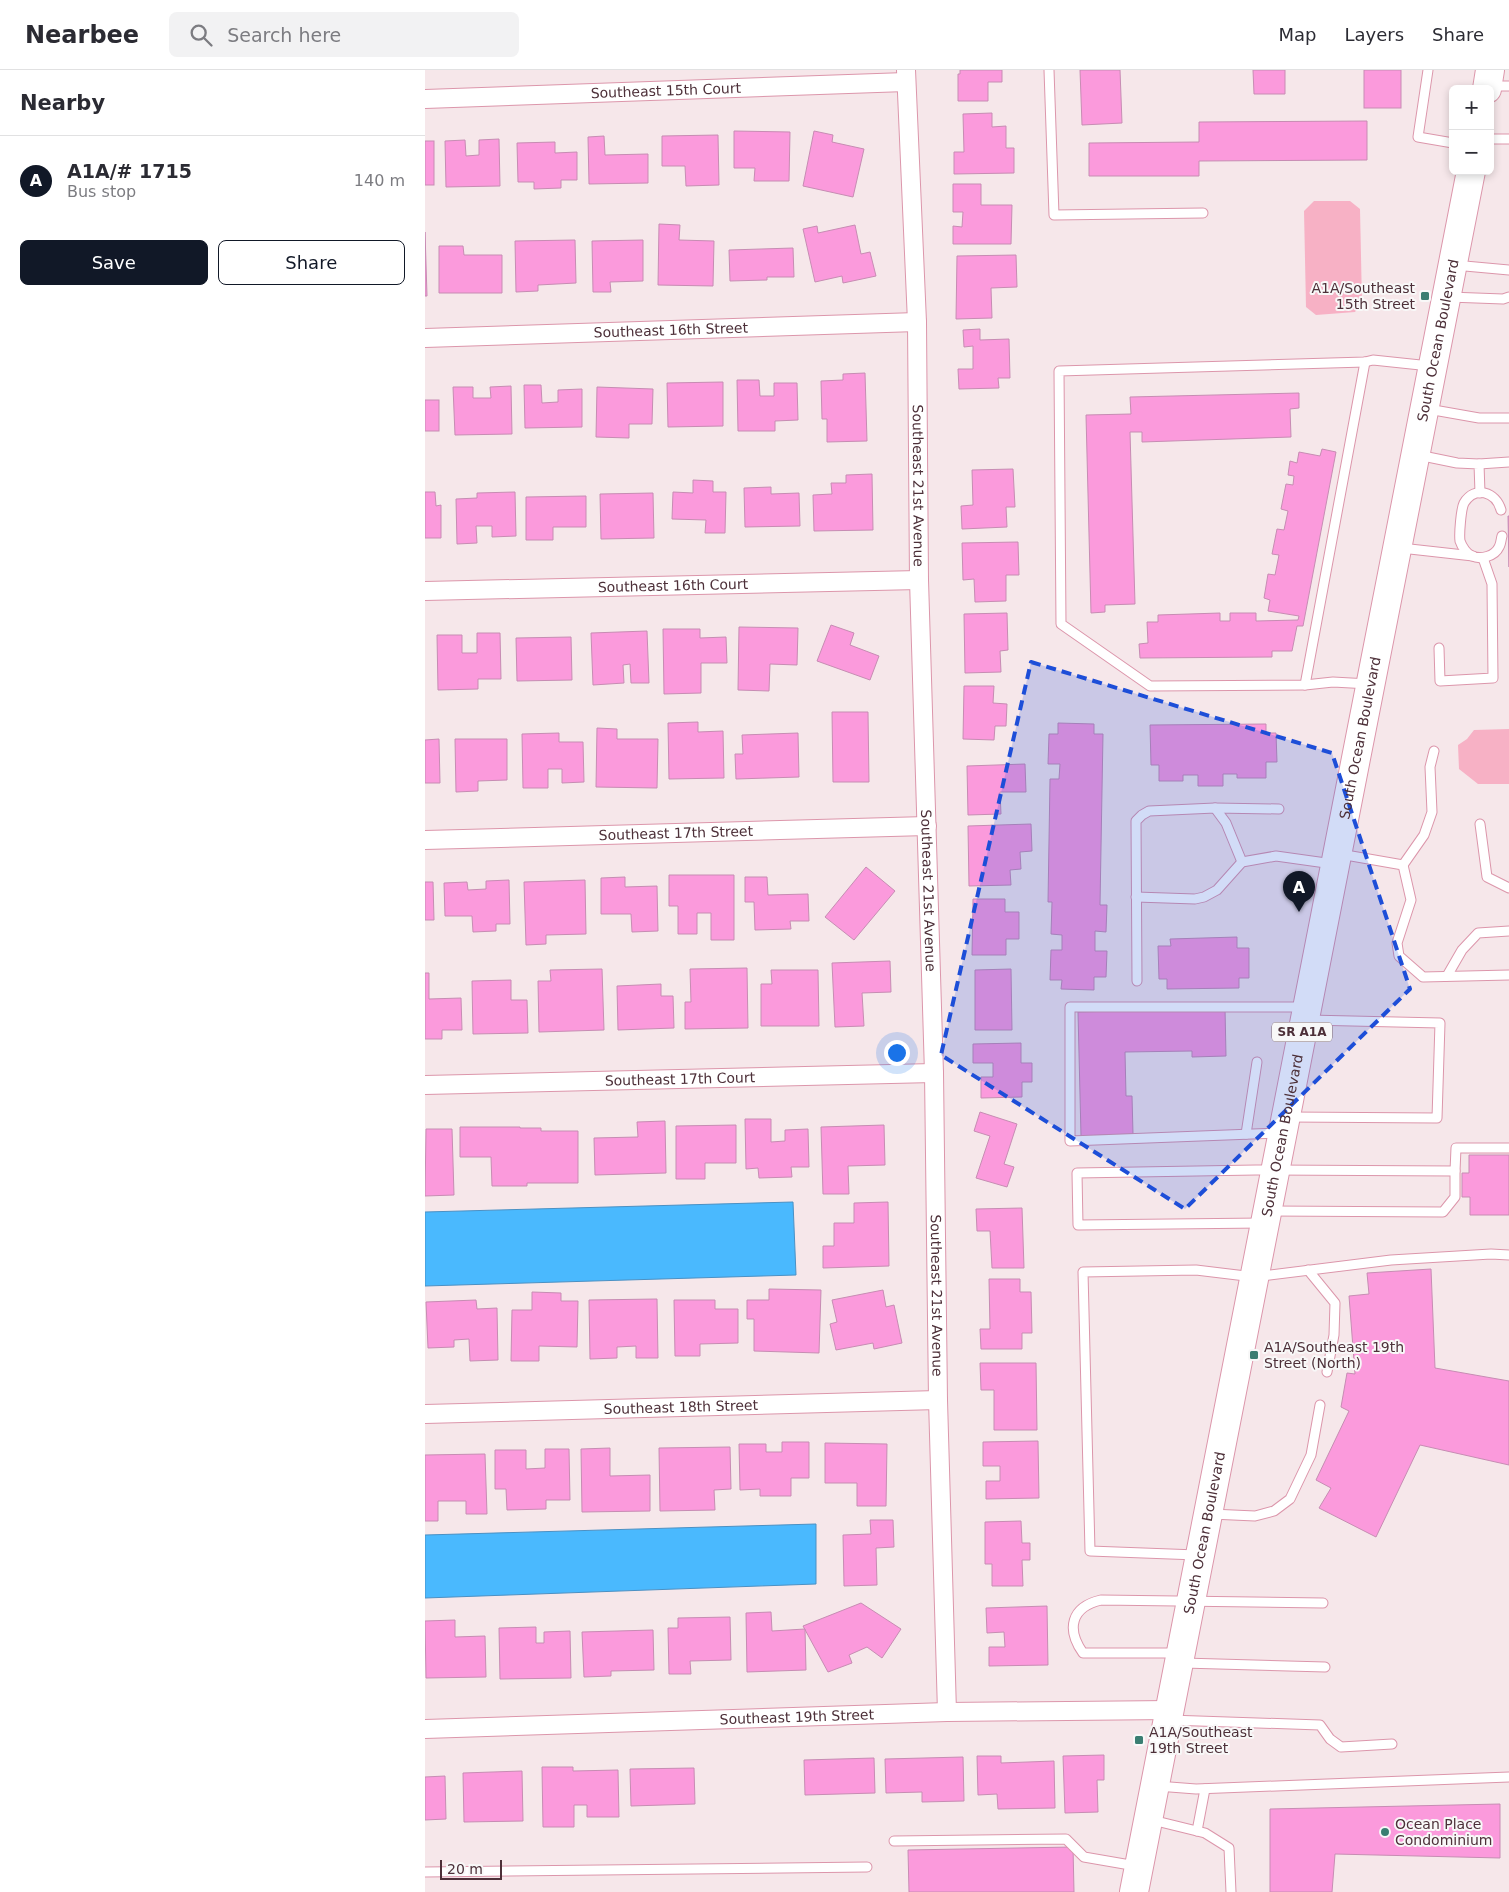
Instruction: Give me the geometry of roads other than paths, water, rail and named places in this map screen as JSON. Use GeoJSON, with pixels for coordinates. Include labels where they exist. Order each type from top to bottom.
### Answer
{"type":"FeatureCollection","features":[{"type":"Feature","properties":{"kind":"main road","name":"South Ocean Boulevard"},"geometry":{"type":"LineString","coordinates":[[1136,1879],[1470,175]]}},
{"type":"Feature","properties":{"kind":"street","name":"Southeast 15th Court"},"geometry":{"type":"LineString","coordinates":[[425,99],[906,76]]}},
{"type":"Feature","properties":{"kind":"street","name":"Southeast 21st Avenue"},"geometry":{"type":"LineString","coordinates":[[906,76],[917,322],[919,580],[934,1073],[938,1400],[947,1712]]}},
{"type":"Feature","properties":{"kind":"street","name":"Southeast 16th Street"},"geometry":{"type":"LineString","coordinates":[[425,338],[917,322]]}},
{"type":"Feature","properties":{"kind":"street","name":"Southeast 16th Court"},"geometry":{"type":"LineString","coordinates":[[425,591],[919,580]]}},
{"type":"Feature","properties":{"kind":"street","name":"Southeast 17th Street"},"geometry":{"type":"LineString","coordinates":[[425,840],[927,826]]}},
{"type":"Feature","properties":{"kind":"street","name":"Southeast 17th Court"},"geometry":{"type":"LineString","coordinates":[[425,1084],[934,1073]]}},
{"type":"Feature","properties":{"kind":"street","name":"Southeast 18th Street"},"geometry":{"type":"LineString","coordinates":[[425,1414],[938,1400]]}},
{"type":"Feature","properties":{"kind":"street","name":"Southeast 19th Street"},"geometry":{"type":"LineString","coordinates":[[425,1729],[947,1712],[1169,1715]]}},
{"type":"Feature","properties":{"kind":"lane"},"geometry":{"type":"LineString","coordinates":[[1049,70],[1053,215],[1203,213]]}},
{"type":"Feature","properties":{"kind":"lane"},"geometry":{"type":"LineString","coordinates":[[1428,70],[1418,138],[1449,142]]}},
{"type":"Feature","properties":{"kind":"lane"},"geometry":{"type":"LineString","coordinates":[[1494,139],[1509,139]]}},
{"type":"Feature","properties":{"kind":"lane"},"geometry":{"type":"LineString","coordinates":[[1452,265],[1509,270]]}},
{"type":"Feature","properties":{"kind":"lane"},"geometry":{"type":"LineString","coordinates":[[1446,297],[1503,299],[1509,297]]}},
{"type":"Feature","properties":{"kind":"lane"},"geometry":{"type":"LineString","coordinates":[[1370,684],[1333,682],[1305,685],[1150,686],[1061,624],[1059,371],[1365,362],[1373,360],[1432,366]]}},
{"type":"Feature","properties":{"kind":"lane"},"geometry":{"type":"LineString","coordinates":[[1305,685],[1365,362]]}},
{"type":"Feature","properties":{"kind":"lane"},"geometry":{"type":"LineString","coordinates":[[1424,408],[1479,418],[1509,418]]}},
{"type":"Feature","properties":{"kind":"lane"},"geometry":{"type":"LineString","coordinates":[[1415,455],[1457,463],[1509,462]]}},
{"type":"Feature","properties":{"kind":"lane"},"geometry":{"type":"LineString","coordinates":[[1479,464],[1480,493]]}},
{"type":"Feature","properties":{"kind":"lane"},"geometry":{"type":"LineString","coordinates":[[1439,648],[1439,681],[1493,678],[1492,584],[1478,557],[1465,550],[1460,541],[1462,508],[1470,496],[1480,493],[1493,495],[1498,501],[1501,510]]}},
{"type":"Feature","properties":{"kind":"lane"},"geometry":{"type":"LineString","coordinates":[[1397,548],[1478,557],[1492,555],[1499,548],[1502,536]]}},
{"type":"Feature","properties":{"kind":"lane"},"geometry":{"type":"LineString","coordinates":[[1434,751],[1430,767],[1432,812],[1424,835],[1403,865],[1411,900],[1397,943],[1399,956],[1423,977],[1509,975]]}},
{"type":"Feature","properties":{"kind":"lane"},"geometry":{"type":"LineString","coordinates":[[1215,808],[1226,823],[1241,862]]}},
{"type":"Feature","properties":{"kind":"lane"},"geometry":{"type":"LineString","coordinates":[[1137,981],[1136,821],[1149,811],[1215,808],[1279,810]]}},
{"type":"Feature","properties":{"kind":"lane"},"geometry":{"type":"LineString","coordinates":[[1480,824],[1487,877],[1509,888]]}},
{"type":"Feature","properties":{"kind":"lane"},"geometry":{"type":"LineString","coordinates":[[1136,897],[1195,899],[1204,897],[1217,890],[1241,862],[1276,856],[1403,865]]}},
{"type":"Feature","properties":{"kind":"lane"},"geometry":{"type":"LineString","coordinates":[[1447,976],[1462,950],[1478,933],[1509,931]]}},
{"type":"Feature","properties":{"kind":"lane"},"geometry":{"type":"LineString","coordinates":[[1070,1007],[1306,1013],[1441,1023],[1437,1118],[1284,1125],[1246,1134],[1070,1142],[1070,1007]]}},
{"type":"Feature","properties":{"kind":"lane"},"geometry":{"type":"LineString","coordinates":[[1246,1134],[1257,1062]]}},
{"type":"Feature","properties":{"kind":"lane"},"geometry":{"type":"LineString","coordinates":[[1455,1171],[1275,1170],[1077,1173],[1078,1225],[1443,1212],[1455,1197],[1456,1148],[1509,1148]]}},
{"type":"Feature","properties":{"kind":"lane"},"geometry":{"type":"LineString","coordinates":[[1200,1555],[1090,1551],[1083,1272],[1196,1270],[1254,1277],[1391,1260],[1491,1254],[1509,1255]]}},
{"type":"Feature","properties":{"kind":"lane"},"geometry":{"type":"LineString","coordinates":[[1307,1270],[1335,1303],[1334,1335],[1327,1372]]}},
{"type":"Feature","properties":{"kind":"lane"},"geometry":{"type":"LineString","coordinates":[[1208,1514],[1255,1516],[1274,1511],[1290,1499],[1311,1455],[1320,1405]]}},
{"type":"Feature","properties":{"kind":"lane"},"geometry":{"type":"LineString","coordinates":[[1323,1602],[1101,1600],[1089,1603],[1079,1610],[1074,1621],[1074,1635],[1076,1643],[1083,1653],[1325,1667]]}},
{"type":"Feature","properties":{"kind":"lane"},"geometry":{"type":"LineString","coordinates":[[1169,1715],[1320,1725],[1330,1739],[1341,1747],[1392,1744]]}},
{"type":"Feature","properties":{"kind":"lane"},"geometry":{"type":"LineString","coordinates":[[1155,1786],[1205,1789],[1509,1777]]}},
{"type":"Feature","properties":{"kind":"lane"},"geometry":{"type":"LineString","coordinates":[[1197,1831],[1205,1789]]}},
{"type":"Feature","properties":{"kind":"lane"},"geometry":{"type":"LineString","coordinates":[[1148,1819],[1205,1833],[1229,1848],[1231,1892]]}},
{"type":"Feature","properties":{"kind":"lane"},"geometry":{"type":"LineString","coordinates":[[894,1841],[1066,1839],[1084,1857],[1136,1879]]}},
{"type":"Feature","properties":{"kind":"lane"},"geometry":{"type":"LineString","coordinates":[[425,1872],[867,1867]]}},
{"type":"Feature","properties":{"kind":"water"},"geometry":{"type":"Polygon","coordinates":[[[793,1202],[796,1275],[425,1286],[425,1212],[793,1202]]]}},
{"type":"Feature","properties":{"kind":"water"},"geometry":{"type":"Polygon","coordinates":[[[816,1524],[816,1584],[425,1598],[425,1535],[816,1524]]]}},
{"type":"Feature","properties":{"kind":"place","name":"A1A/Southeast 15th Street"},"geometry":{"type":"Point","coordinates":[1425,296]}},
{"type":"Feature","properties":{"kind":"place","name":"A1A/# 1715"},"geometry":{"type":"Point","coordinates":[1299,912]}},
{"type":"Feature","properties":{"kind":"place","name":"A1A/Southeast 19th Street (North)"},"geometry":{"type":"Point","coordinates":[1254,1355]}},
{"type":"Feature","properties":{"kind":"place","name":"A1A/Southeast 19th Street"},"geometry":{"type":"Point","coordinates":[1139,1740]}},
{"type":"Feature","properties":{"kind":"place","name":"Ocean Place Condominium"},"geometry":{"type":"Point","coordinates":[1385,1832]}}]}
